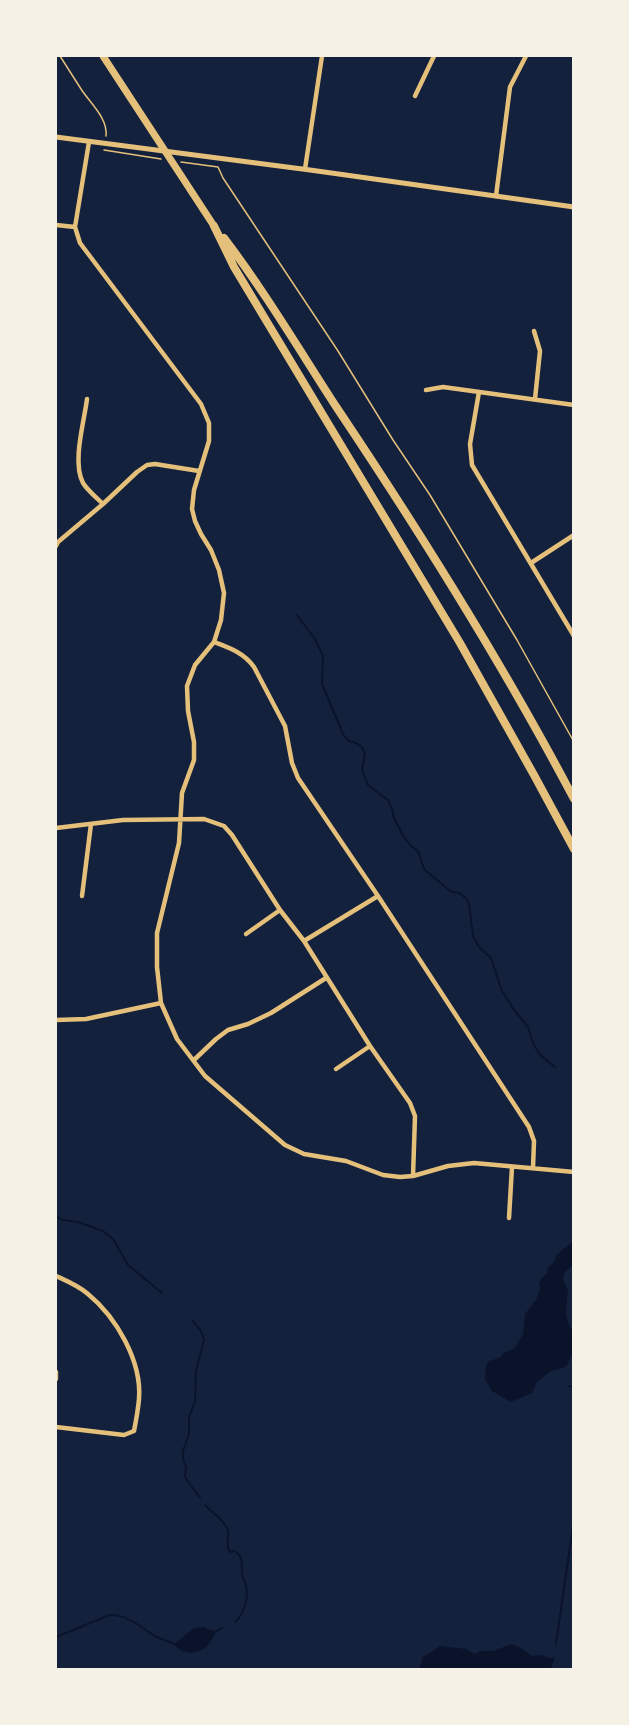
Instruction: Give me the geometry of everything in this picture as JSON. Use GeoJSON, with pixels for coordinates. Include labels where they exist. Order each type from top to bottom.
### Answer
{"type":"FeatureCollection","features":[{"type":"Feature","properties":{"kind":"highway"},"geometry":{"type":"LineString","coordinates":[[214,226],[234,267],[485,687],[573,849]]}},
{"type":"Feature","properties":{"kind":"highway"},"geometry":{"type":"LineString","coordinates":[[214,226],[241,260],[418,530],[496,658],[573,800]]}},
{"type":"Feature","properties":{"kind":"main road"},"geometry":{"type":"LineString","coordinates":[[103,56],[214,226]]}},
{"type":"Feature","properties":{"kind":"street"},"geometry":{"type":"LineString","coordinates":[[305,169],[322,56]]}},
{"type":"Feature","properties":{"kind":"street"},"geometry":{"type":"LineString","coordinates":[[415,96],[434,56]]}},
{"type":"Feature","properties":{"kind":"street"},"geometry":{"type":"LineString","coordinates":[[496,196],[510,87],[526,56]]}},
{"type":"Feature","properties":{"kind":"street"},"geometry":{"type":"LineString","coordinates":[[56,137],[573,207]]}},
{"type":"Feature","properties":{"kind":"street"},"geometry":{"type":"LineString","coordinates":[[89,142],[75,227],[80,243],[201,404],[210,423],[209,441],[193,495],[194,515],[219,570],[224,593],[221,620],[214,642],[195,665],[187,686],[194,760],[182,793],[179,843],[157,933],[157,967],[161,1003],[177,1039],[205,1076],[285,1145],[304,1154],[346,1161],[383,1175],[413,1176],[448,1166],[474,1163],[573,1172]]}},
{"type":"Feature","properties":{"kind":"street"},"geometry":{"type":"LineString","coordinates":[[56,225],[75,227]]}},
{"type":"Feature","properties":{"kind":"street"},"geometry":{"type":"LineString","coordinates":[[534,331],[540,351],[535,399]]}},
{"type":"Feature","properties":{"kind":"street"},"geometry":{"type":"LineString","coordinates":[[426,390],[443,387],[573,405]]}},
{"type":"Feature","properties":{"kind":"street"},"geometry":{"type":"LineString","coordinates":[[479,392],[470,444],[472,465],[573,636]]}},
{"type":"Feature","properties":{"kind":"street"},"geometry":{"type":"LineString","coordinates":[[87,399],[78,460],[84,485],[103,504]]}},
{"type":"Feature","properties":{"kind":"street"},"geometry":{"type":"LineString","coordinates":[[56,546],[147,465],[199,471]]}},
{"type":"Feature","properties":{"kind":"street"},"geometry":{"type":"LineString","coordinates":[[531,563],[573,535]]}},
{"type":"Feature","properties":{"kind":"street"},"geometry":{"type":"LineString","coordinates":[[214,642],[231,648],[248,658],[254,667],[285,726],[292,763],[298,777],[529,1127],[534,1141],[532,1168]]}},
{"type":"Feature","properties":{"kind":"street"},"geometry":{"type":"LineString","coordinates":[[56,828],[123,820],[182,818],[204,819],[224,826],[410,1103],[415,1116],[413,1176]]}},
{"type":"Feature","properties":{"kind":"street"},"geometry":{"type":"LineString","coordinates":[[82,896],[90,824]]}},
{"type":"Feature","properties":{"kind":"street"},"geometry":{"type":"LineString","coordinates":[[303,941],[378,896]]}},
{"type":"Feature","properties":{"kind":"street"},"geometry":{"type":"LineString","coordinates":[[246,934],[280,910]]}},
{"type":"Feature","properties":{"kind":"street"},"geometry":{"type":"LineString","coordinates":[[194,1060],[228,1030],[272,1013],[326,978]]}},
{"type":"Feature","properties":{"kind":"street"},"geometry":{"type":"LineString","coordinates":[[56,1020],[86,1019],[161,1003]]}},
{"type":"Feature","properties":{"kind":"street"},"geometry":{"type":"LineString","coordinates":[[336,1069],[370,1046]]}},
{"type":"Feature","properties":{"kind":"street"},"geometry":{"type":"LineString","coordinates":[[509,1218],[512,1167]]}},
{"type":"Feature","properties":{"kind":"street"},"geometry":{"type":"LineString","coordinates":[[56,1275],[86,1292],[111,1316],[133,1358],[138,1379],[139,1398],[134,1431],[124,1435],[56,1427]]}},
{"type":"Feature","properties":{"kind":"street"},"geometry":{"type":"LineString","coordinates":[[56,1372],[56,1378]]}},
{"type":"Feature","properties":{"kind":"path"},"geometry":{"type":"LineString","coordinates":[[60,56],[102,119],[107,132]]}},
{"type":"Feature","properties":{"kind":"path"},"geometry":{"type":"LineString","coordinates":[[104,150],[161,159]]}},
{"type":"Feature","properties":{"kind":"path"},"geometry":{"type":"LineString","coordinates":[[172,161],[218,167],[429,495],[517,640],[573,742]]}},
{"type":"Feature","properties":{"kind":"water"},"geometry":{"type":"Polygon","coordinates":[[[572,1242],[573,1265],[563,1277],[568,1291],[566,1312],[573,1332],[573,1353],[567,1365],[551,1371],[537,1382],[532,1393],[511,1402],[492,1391],[485,1379],[486,1365],[489,1361],[515,1348],[523,1334],[525,1314],[536,1300],[541,1279],[547,1273],[547,1268],[554,1262],[556,1255],[572,1242]]]}},
{"type":"Feature","properties":{"kind":"water"},"geometry":{"type":"Polygon","coordinates":[[[204,1627],[217,1631],[205,1648],[191,1653],[181,1651],[174,1644],[194,1628],[204,1627]]]}},
{"type":"Feature","properties":{"kind":"water"},"geometry":{"type":"Polygon","coordinates":[[[512,1644],[532,1656],[555,1657],[551,1669],[419,1669],[423,1657],[440,1646],[466,1649],[475,1654],[481,1651],[493,1651],[512,1644]]]}},
{"type":"Feature","properties":{"kind":"waterway"},"geometry":{"type":"LineString","coordinates":[[297,615],[315,639],[323,656],[322,684],[344,736],[362,747],[365,754],[362,770],[368,785],[388,800],[394,818],[404,837],[418,851],[424,869],[450,891],[459,893],[467,899],[473,936],[479,947],[491,958],[502,991],[528,1027],[540,1055],[555,1067]]}},
{"type":"Feature","properties":{"kind":"waterway"},"geometry":{"type":"LineString","coordinates":[[56,1216],[62,1220],[78,1222],[103,1231],[113,1239],[128,1265],[162,1293]]}},
{"type":"Feature","properties":{"kind":"waterway"},"geometry":{"type":"LineString","coordinates":[[192,1320],[201,1331],[204,1340],[196,1371],[195,1402],[189,1417],[189,1434],[183,1451],[183,1459],[186,1467],[185,1477],[200,1498]]}},
{"type":"Feature","properties":{"kind":"waterway"},"geometry":{"type":"LineString","coordinates":[[569,1386],[574,1388]]}},
{"type":"Feature","properties":{"kind":"waterway"},"geometry":{"type":"LineString","coordinates":[[205,1505],[225,1525],[230,1552],[235,1551],[241,1558],[247,1596],[243,1610],[235,1622]]}},
{"type":"Feature","properties":{"kind":"waterway"},"geometry":{"type":"LineString","coordinates":[[556,1644],[574,1519]]}},
{"type":"Feature","properties":{"kind":"waterway"},"geometry":{"type":"LineString","coordinates":[[56,1637],[110,1615],[129,1619],[155,1636],[174,1644]]}},
{"type":"Feature","properties":{"kind":"waterway"},"geometry":{"type":"LineString","coordinates":[[217,1631],[222,1628]]}}]}
